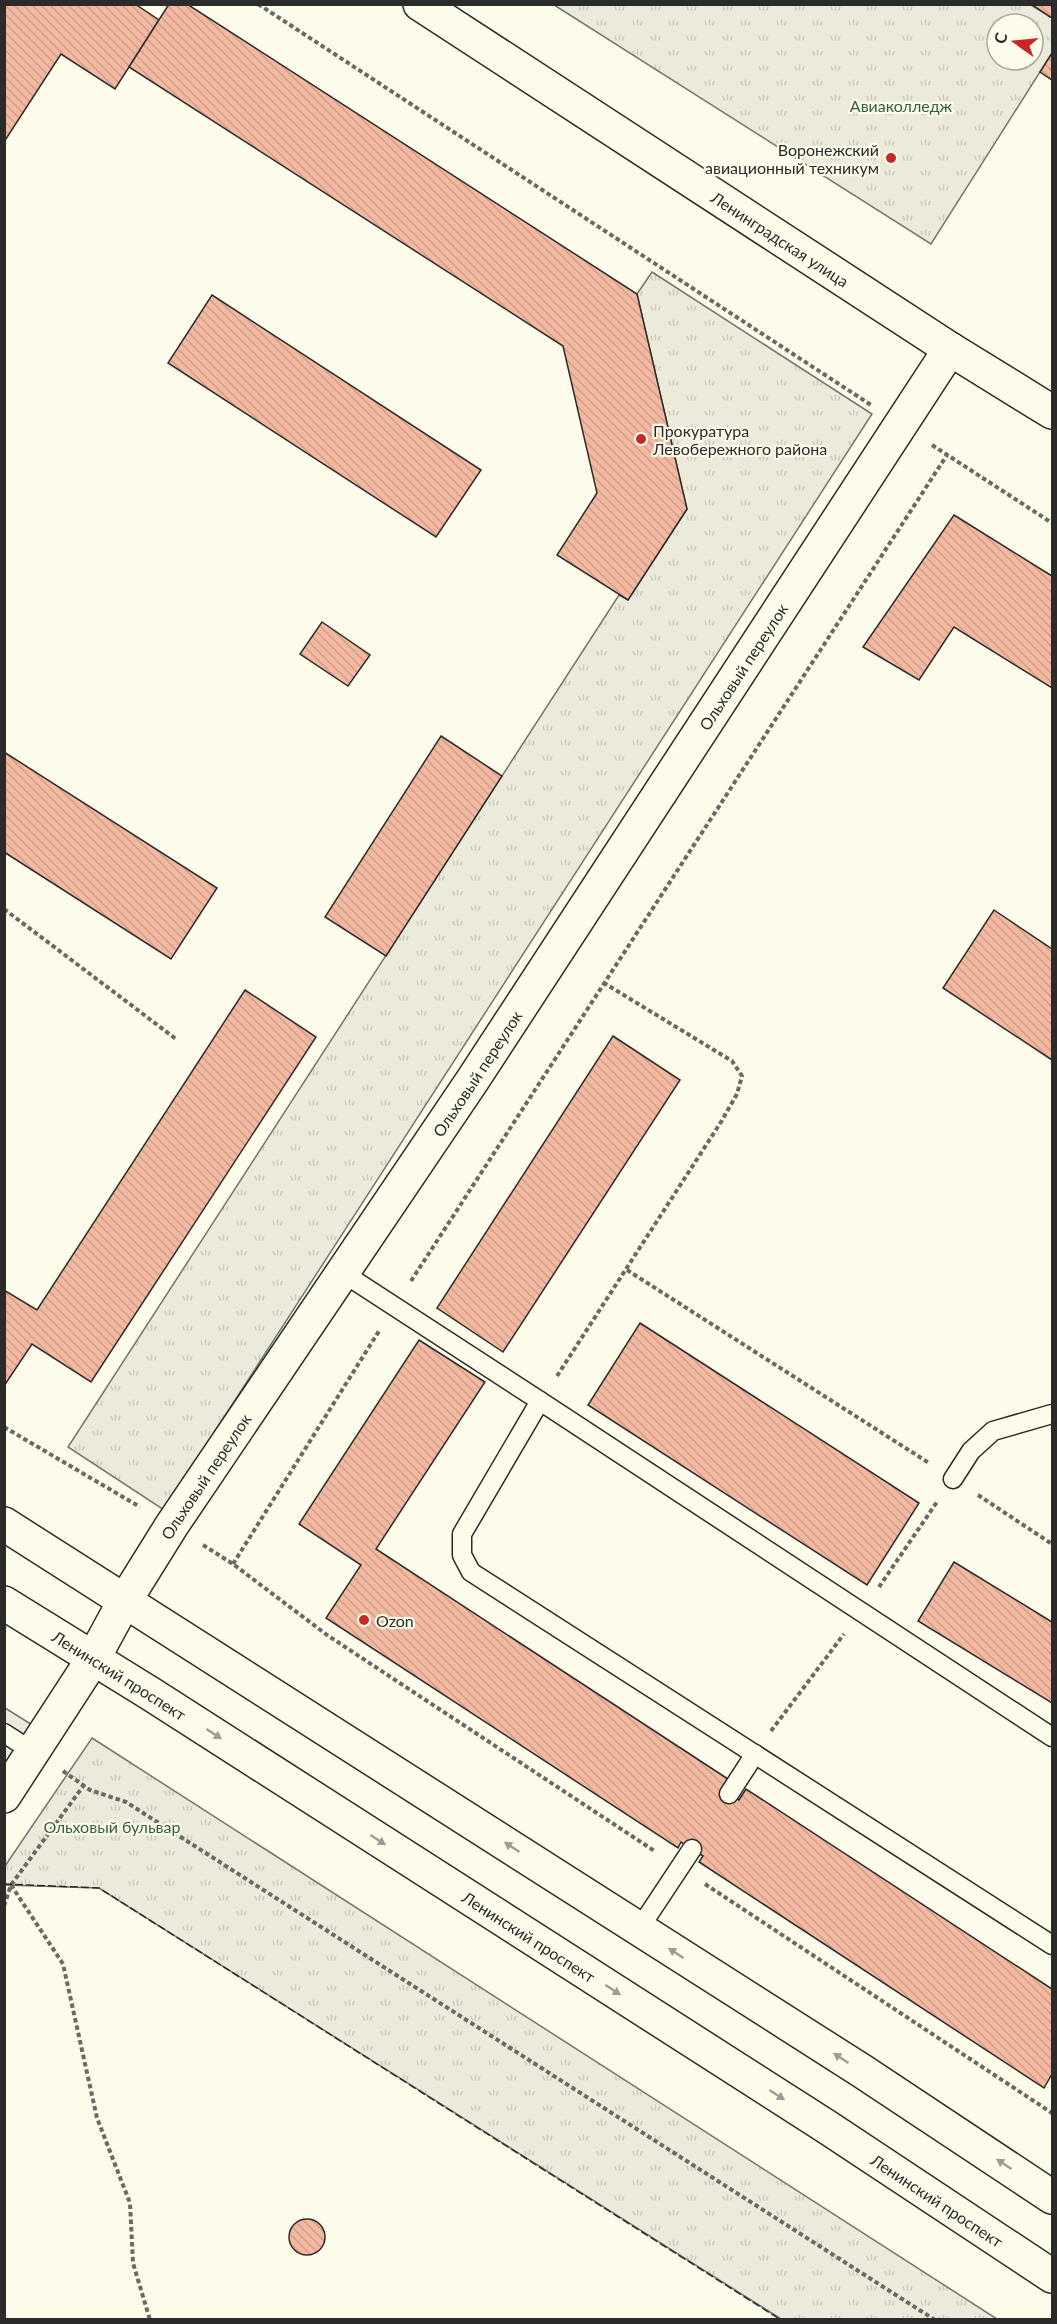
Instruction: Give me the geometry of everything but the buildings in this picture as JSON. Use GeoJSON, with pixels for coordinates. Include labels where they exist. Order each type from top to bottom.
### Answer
{"type":"FeatureCollection","features":[{"type":"Feature","properties":{"kind":"main road","name":"Ленинградская улица"},"geometry":{"type":"LineString","coordinates":[[420,4],[950,350],[1053,412]]}},
{"type":"Feature","properties":{"kind":"main road","name":"Ольховый переулок"},"geometry":{"type":"LineString","coordinates":[[4,1796],[93,1659],[124,1602],[172,1525],[478,1071],[950,350]]}},
{"type":"Feature","properties":{"kind":"main road"},"geometry":{"type":"LineString","coordinates":[[4,1524],[639,1929],[1053,2197]]}},
{"type":"Feature","properties":{"kind":"main road","name":"Ленинский проспект"},"geometry":{"type":"LineString","coordinates":[[4,1603],[151,1694],[827,2127],[1053,2276]]}},
{"type":"Feature","properties":{"kind":"lane"},"geometry":{"type":"LineString","coordinates":[[343,1273],[1053,1737]]}},
{"type":"Feature","properties":{"kind":"lane"},"geometry":{"type":"LineString","coordinates":[[540,1401],[462,1534],[462,1555],[471,1572],[1053,1945]]}},
{"type":"Feature","properties":{"kind":"lane"},"geometry":{"type":"LineString","coordinates":[[953,1479],[971,1451],[993,1431],[1053,1414]]}},
{"type":"Feature","properties":{"kind":"lane"},"geometry":{"type":"LineString","coordinates":[[4,1733],[32,1751]]}},
{"type":"Feature","properties":{"kind":"lane"},"geometry":{"type":"LineString","coordinates":[[729,1794],[755,1754]]}},
{"type":"Feature","properties":{"kind":"lane"},"geometry":{"type":"LineString","coordinates":[[639,1929],[692,1849]]}},
{"type":"Feature","properties":{"kind":"path"},"geometry":{"type":"LineString","coordinates":[[258,4],[1053,523]]}},
{"type":"Feature","properties":{"kind":"path"},"geometry":{"type":"LineString","coordinates":[[233,1564],[394,1306],[947,455]]}},
{"type":"Feature","properties":{"kind":"path"},"geometry":{"type":"LineString","coordinates":[[4,909],[176,1039]]}},
{"type":"Feature","properties":{"kind":"path"},"geometry":{"type":"LineString","coordinates":[[540,1401],[726,1113],[737,1094],[742,1076],[732,1061],[604,983]]}},
{"type":"Feature","properties":{"kind":"path"},"geometry":{"type":"LineString","coordinates":[[627,1269],[1053,1544]]}},
{"type":"Feature","properties":{"kind":"path"},"geometry":{"type":"LineString","coordinates":[[4,1427],[172,1525],[233,1564],[327,1635],[1053,2113]]}},
{"type":"Feature","properties":{"kind":"path"},"geometry":{"type":"LineString","coordinates":[[755,1754],[808,1680],[861,1613],[953,1479]]}},
{"type":"Feature","properties":{"kind":"path"},"geometry":{"type":"LineString","coordinates":[[32,1751],[84,1785],[136,1808],[934,2319]]}},
{"type":"Feature","properties":{"kind":"path"},"geometry":{"type":"LineString","coordinates":[[4,1906],[11,1885],[84,1785]]}},
{"type":"Feature","properties":{"kind":"path"},"geometry":{"type":"LineString","coordinates":[[11,1885],[63,1964],[97,2118],[130,2203],[133,2263],[150,2319]]}},
{"type":"Feature","properties":{"kind":"green space","name":"Авиаколледж"},"geometry":{"type":"Polygon","coordinates":[[[554,5],[1031,5],[1042,12],[985,12],[985,72],[1040,72],[931,244],[554,5]]]}},
{"type":"Feature","properties":{"kind":"green space","name":"Авиаколледж"},"geometry":{"type":"Polygon","coordinates":[[[1045,14],[1052,18],[1052,53],[1045,64],[1045,14]]]}},
{"type":"Feature","properties":{"kind":"green space"},"geometry":{"type":"Polygon","coordinates":[[[652,272],[872,414],[164,1510],[68,1447],[619,595],[628,600],[687,509],[637,294],[652,272]]]}},
{"type":"Feature","properties":{"kind":"green space","name":"Ольховый бульвар"},"geometry":{"type":"Polygon","coordinates":[[[92,1738],[997,2319],[781,2319],[99,1888],[5,1885],[5,1866],[92,1738]]]}},
{"type":"Feature","properties":{"kind":"shaded area"},"geometry":{"type":"Polygon","coordinates":[[[5,1708],[34,1726],[5,1774],[5,1708]]]}},
{"type":"Feature","properties":{"kind":"fence"},"geometry":{"type":"LineString","coordinates":[[4,1884],[99,1888],[781,2320]]}},
{"type":"Feature","properties":{"kind":"place","name":"Воронежский авиационный техникум"},"geometry":{"type":"Point","coordinates":[891,158]}},
{"type":"Feature","properties":{"kind":"place","name":"Прокуратура Левобережного района"},"geometry":{"type":"Point","coordinates":[641,439]}},
{"type":"Feature","properties":{"kind":"place","name":"Ozon"},"geometry":{"type":"Point","coordinates":[364,1620]}}]}
